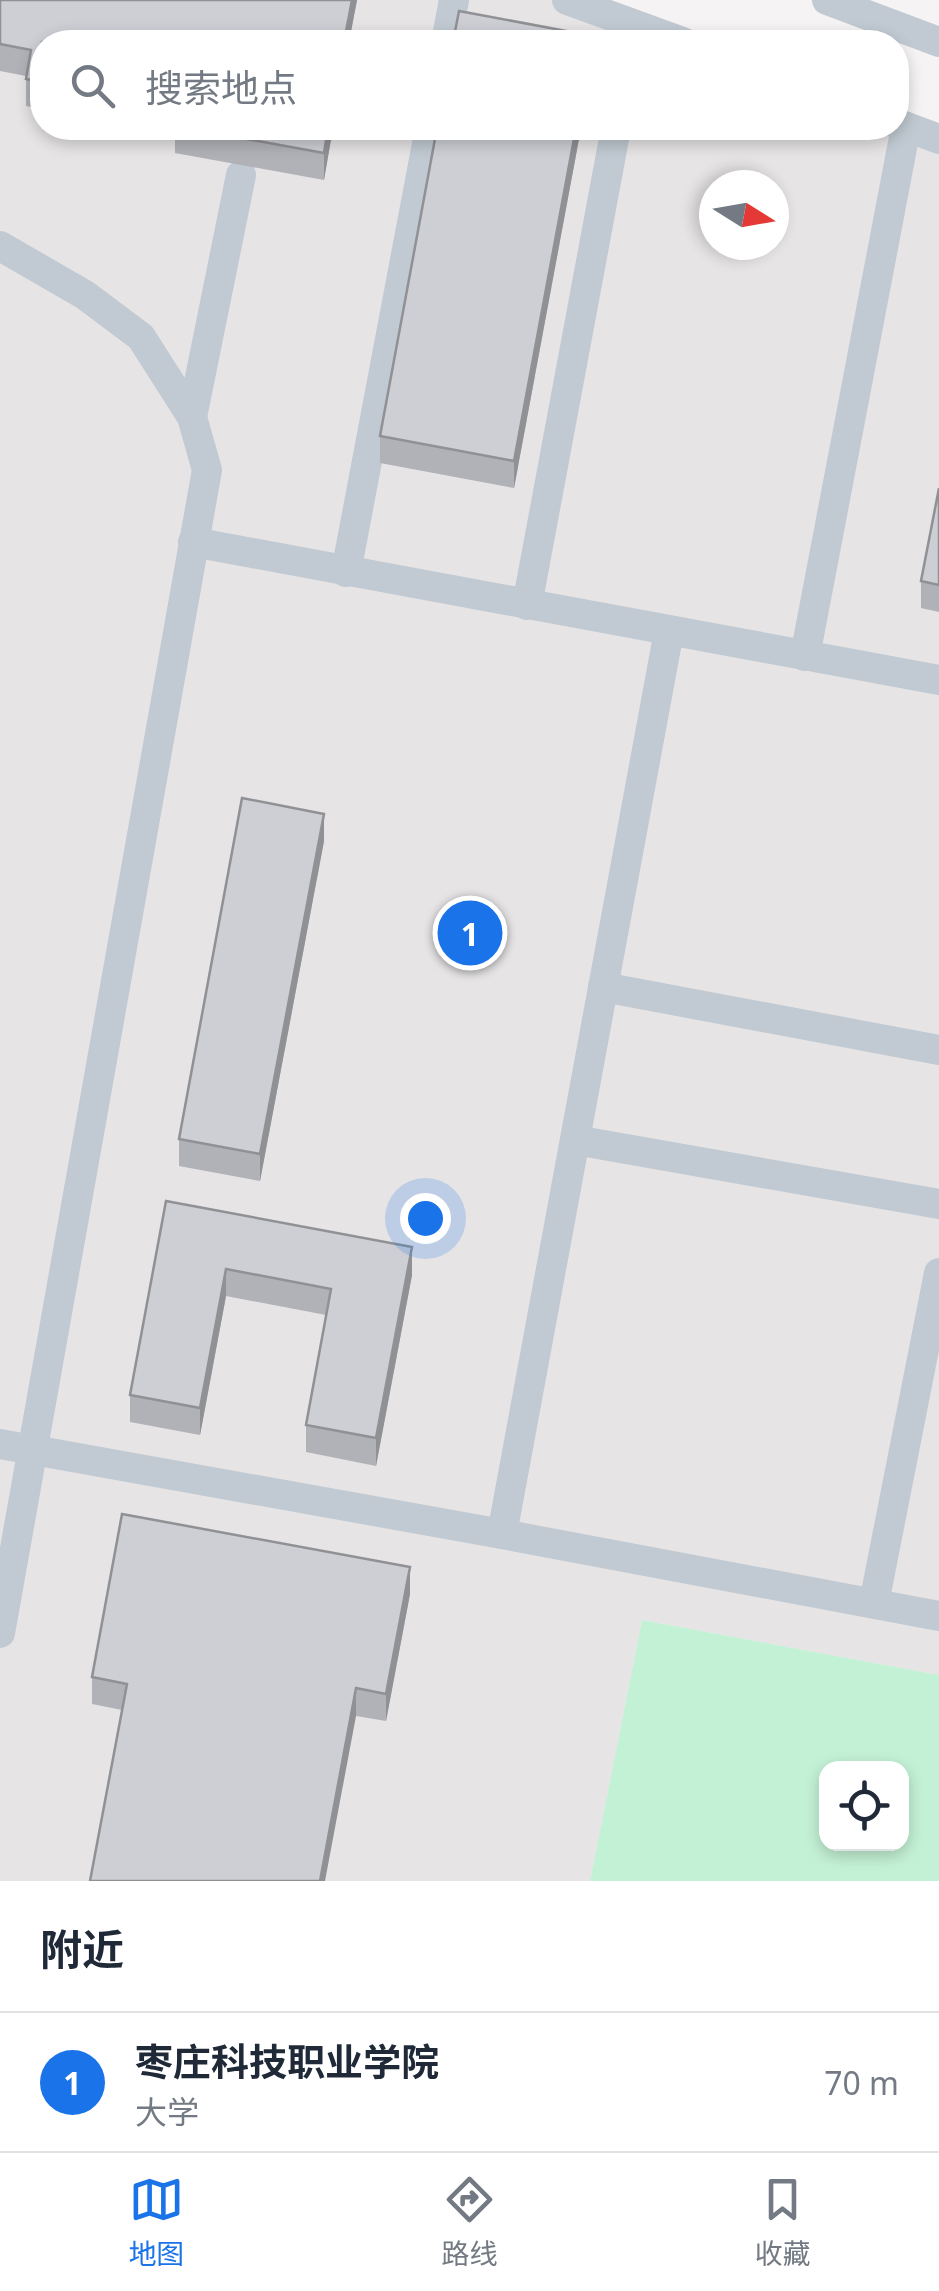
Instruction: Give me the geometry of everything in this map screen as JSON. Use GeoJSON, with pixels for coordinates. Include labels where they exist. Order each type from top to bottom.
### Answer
{"type":"FeatureCollection","features":[{"type":"Feature","properties":{"kind":"street"},"geometry":{"type":"LineString","coordinates":[[448,30],[454,0]]}},
{"type":"Feature","properties":{"kind":"street"},"geometry":{"type":"LineString","coordinates":[[567,0],[625,30]]}},
{"type":"Feature","properties":{"kind":"street"},"geometry":{"type":"LineString","coordinates":[[827,0],[907,30]]}},
{"type":"Feature","properties":{"kind":"street"},"geometry":{"type":"LineString","coordinates":[[909,31],[939,42]]}},
{"type":"Feature","properties":{"kind":"street"},"geometry":{"type":"LineString","coordinates":[[909,128],[939,139]]}},
{"type":"Feature","properties":{"kind":"street"},"geometry":{"type":"LineString","coordinates":[[346,572],[428,140]]}},
{"type":"Feature","properties":{"kind":"street"},"geometry":{"type":"LineString","coordinates":[[527,605],[614,140]]}},
{"type":"Feature","properties":{"kind":"street"},"geometry":{"type":"LineString","coordinates":[[805,656],[898,140]]}},
{"type":"Feature","properties":{"kind":"street"},"geometry":{"type":"LineString","coordinates":[[192,417],[241,174]]}},
{"type":"Feature","properties":{"kind":"street"},"geometry":{"type":"LineString","coordinates":[[0,246],[85,295],[141,337],[192,417],[207,470],[0,1633]]}},
{"type":"Feature","properties":{"kind":"street"},"geometry":{"type":"LineString","coordinates":[[193,542],[939,680]]}},
{"type":"Feature","properties":{"kind":"street"},"geometry":{"type":"LineString","coordinates":[[502,1534],[669,631]]}},
{"type":"Feature","properties":{"kind":"street"},"geometry":{"type":"LineString","coordinates":[[603,987],[939,1050]]}},
{"type":"Feature","properties":{"kind":"street"},"geometry":{"type":"LineString","coordinates":[[575,1140],[939,1204]]}},
{"type":"Feature","properties":{"kind":"street"},"geometry":{"type":"LineString","coordinates":[[874,1603],[939,1272]]}},
{"type":"Feature","properties":{"kind":"street"},"geometry":{"type":"LineString","coordinates":[[0,1444],[939,1616]]}},
{"type":"Feature","properties":{"kind":"shaded area"},"geometry":{"type":"Polygon","coordinates":[[[0,0],[604,0],[686,30],[30,30],[30,140],[909,140],[909,113],[939,124],[939,1675],[642,1620],[590,1881],[0,1881],[0,0]]]}},
{"type":"Feature","properties":{"kind":"green space"},"geometry":{"type":"Polygon","coordinates":[[[642,1620],[939,1675],[939,1881],[590,1881],[642,1620]]]}},
{"type":"Feature","properties":{"kind":"building"},"geometry":{"type":"Polygon","coordinates":[[[0,0],[352,0],[346,30],[30,30],[30,50],[0,44],[0,0]]]}},
{"type":"Feature","properties":{"kind":"building"},"geometry":{"type":"Polygon","coordinates":[[[459,11],[561,30],[455,30],[459,11]]]}},
{"type":"Feature","properties":{"kind":"building"},"geometry":{"type":"Polygon","coordinates":[[[252,140],[326,140],[324,153],[252,140]]]}},
{"type":"Feature","properties":{"kind":"building"},"geometry":{"type":"Polygon","coordinates":[[[435,140],[574,140],[514,461],[380,436],[435,140]]]}},
{"type":"Feature","properties":{"kind":"building"},"geometry":{"type":"Polygon","coordinates":[[[939,488],[939,585],[921,581],[939,488]]]}},
{"type":"Feature","properties":{"kind":"building"},"geometry":{"type":"Polygon","coordinates":[[[242,798],[324,814],[260,1154],[179,1139],[242,798]]]}},
{"type":"Feature","properties":{"kind":"building"},"geometry":{"type":"Polygon","coordinates":[[[166,1201],[412,1247],[376,1438],[306,1425],[331,1289],[226,1269],[200,1408],[130,1395],[166,1201]]]}},
{"type":"Feature","properties":{"kind":"building"},"geometry":{"type":"Polygon","coordinates":[[[122,1514],[410,1567],[386,1694],[356,1688],[320,1881],[90,1881],[127,1684],[92,1677],[122,1514]]]}},
{"type":"Feature","properties":{"kind":"place","name":"枣庄科技职业学院"},"geometry":{"type":"Point","coordinates":[470,933]}}]}
